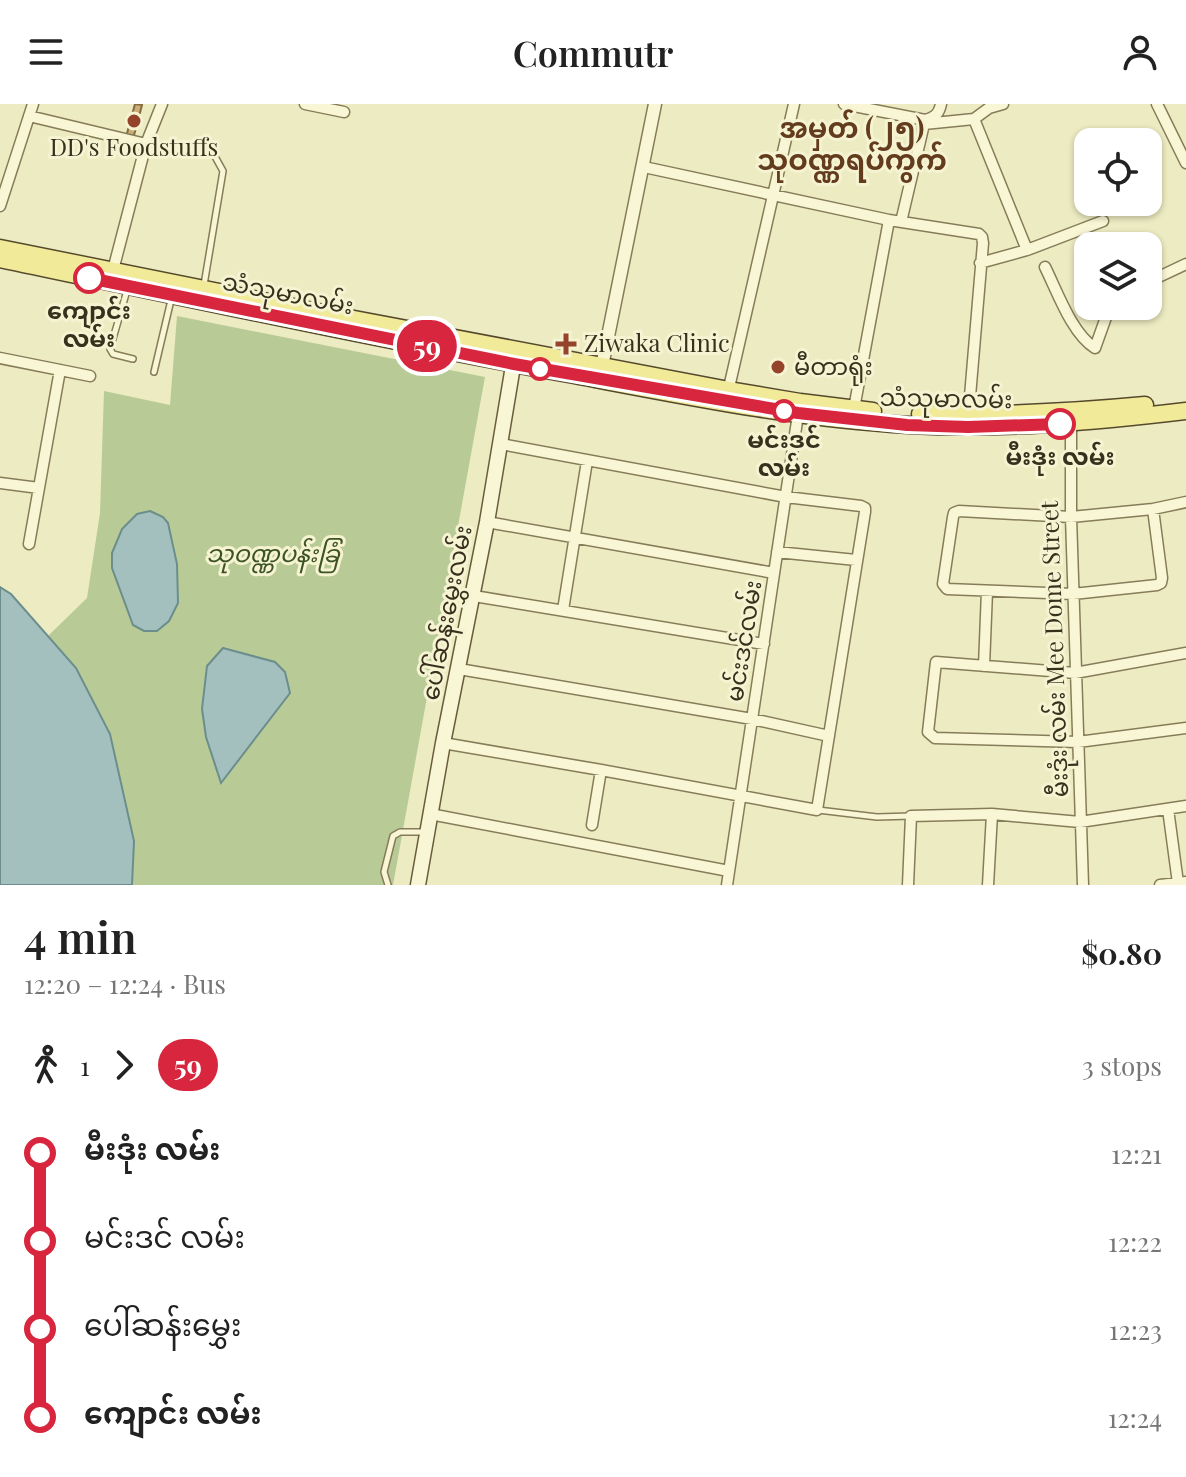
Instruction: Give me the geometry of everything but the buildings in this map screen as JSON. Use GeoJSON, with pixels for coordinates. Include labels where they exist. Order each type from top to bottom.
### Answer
{"type":"FeatureCollection","features":[{"type":"Feature","properties":{"kind":"main road","name":"သံသုမာလမ်း"},"geometry":{"type":"LineString","coordinates":[[0,248],[111,276],[128,286],[172,295],[799,408],[968,421],[1186,411]]}},
{"type":"Feature","properties":{"kind":"main road","name":"သံသုမာလမ်း"},"geometry":{"type":"LineString","coordinates":[[0,259],[203,289],[515,357]]}},
{"type":"Feature","properties":{"kind":"main road","name":"ပေါ်ဆန်းမွှေးလမ်း"},"geometry":{"type":"LineString","coordinates":[[418,885],[443,743],[474,596],[515,357]]}},
{"type":"Feature","properties":{"kind":"main road","name":"သံသုမာလမ်း"},"geometry":{"type":"LineString","coordinates":[[1071,418],[1186,400]]}},
{"type":"Feature","properties":{"kind":"street"},"geometry":{"type":"LineString","coordinates":[[0,206],[33,104]]}},
{"type":"Feature","properties":{"kind":"street"},"geometry":{"type":"LineString","coordinates":[[111,276],[146,144],[162,104]]}},
{"type":"Feature","properties":{"kind":"street"},"geometry":{"type":"LineString","coordinates":[[305,104],[344,112]]}},
{"type":"Feature","properties":{"kind":"street"},"geometry":{"type":"LineString","coordinates":[[601,373],[655,104]]}},
{"type":"Feature","properties":{"kind":"street"},"geometry":{"type":"LineString","coordinates":[[727,396],[794,104]]}},
{"type":"Feature","properties":{"kind":"street"},"geometry":{"type":"LineString","coordinates":[[844,104],[924,122],[974,119],[989,108],[1003,104]]}},
{"type":"Feature","properties":{"kind":"street"},"geometry":{"type":"LineString","coordinates":[[853,414],[895,221],[924,122],[939,113],[941,104]]}},
{"type":"Feature","properties":{"kind":"street"},"geometry":{"type":"LineString","coordinates":[[1157,104],[1186,163]]}},
{"type":"Feature","properties":{"kind":"street"},"geometry":{"type":"LineString","coordinates":[[29,116],[146,144]]}},
{"type":"Feature","properties":{"kind":"street"},"geometry":{"type":"LineString","coordinates":[[974,119],[1027,250]]}},
{"type":"Feature","properties":{"kind":"street"},"geometry":{"type":"LineString","coordinates":[[644,167],[895,221],[979,234],[983,243],[968,421]]}},
{"type":"Feature","properties":{"kind":"street"},"geometry":{"type":"LineString","coordinates":[[980,263],[1027,250],[1103,221]]}},
{"type":"Feature","properties":{"kind":"street"},"geometry":{"type":"LineString","coordinates":[[1162,275],[1186,264]]}},
{"type":"Feature","properties":{"kind":"street"},"geometry":{"type":"LineString","coordinates":[[1045,267],[1086,343],[1095,348],[1105,320]]}},
{"type":"Feature","properties":{"kind":"street"},"geometry":{"type":"LineString","coordinates":[[0,358],[90,376]]}},
{"type":"Feature","properties":{"kind":"street"},"geometry":{"type":"LineString","coordinates":[[29,544],[60,370]]}},
{"type":"Feature","properties":{"kind":"street","name":"မင်းဒင်လမ်း"},"geometry":{"type":"LineString","coordinates":[[727,885],[799,408]]}},
{"type":"Feature","properties":{"kind":"street","name":"မီးဒုံး လမ်း Mee Dome Street"},"geometry":{"type":"LineString","coordinates":[[1071,418],[1075,673],[1083,885]]}},
{"type":"Feature","properties":{"kind":"street"},"geometry":{"type":"LineString","coordinates":[[443,743],[817,810],[865,508],[786,497],[501,444]]}},
{"type":"Feature","properties":{"kind":"street"},"geometry":{"type":"LineString","coordinates":[[563,610],[587,461]]}},
{"type":"Feature","properties":{"kind":"street"},"geometry":{"type":"LineString","coordinates":[[0,483],[39,488]]}},
{"type":"Feature","properties":{"kind":"street"},"geometry":{"type":"LineString","coordinates":[[1153,509],[1161,583],[1157,585],[1073,594],[947,589],[943,584],[954,513],[959,511],[1071,517],[1153,509],[1186,502]]}},
{"type":"Feature","properties":{"kind":"street"},"geometry":{"type":"LineString","coordinates":[[487,522],[774,573]]}},
{"type":"Feature","properties":{"kind":"street"},"geometry":{"type":"LineString","coordinates":[[777,552],[856,560]]}},
{"type":"Feature","properties":{"kind":"street"},"geometry":{"type":"LineString","coordinates":[[984,666],[987,591]]}},
{"type":"Feature","properties":{"kind":"street"},"geometry":{"type":"LineString","coordinates":[[474,596],[764,644]]}},
{"type":"Feature","properties":{"kind":"street"},"geometry":{"type":"LineString","coordinates":[[1186,653],[1075,673],[936,662],[928,732],[935,738],[1078,742],[1186,728]]}},
{"type":"Feature","properties":{"kind":"street"},"geometry":{"type":"LineString","coordinates":[[459,669],[752,719],[829,736]]}},
{"type":"Feature","properties":{"kind":"street"},"geometry":{"type":"LineString","coordinates":[[592,825],[601,770]]}},
{"type":"Feature","properties":{"kind":"street"},"geometry":{"type":"LineString","coordinates":[[908,885],[911,816],[992,814],[1080,822],[1186,806]]}},
{"type":"Feature","properties":{"kind":"street"},"geometry":{"type":"LineString","coordinates":[[1160,885],[1182,882],[1168,809]]}},
{"type":"Feature","properties":{"kind":"street"},"geometry":{"type":"LineString","coordinates":[[430,814],[729,871]]}},
{"type":"Feature","properties":{"kind":"street"},"geometry":{"type":"LineString","coordinates":[[988,885],[992,814]]}},
{"type":"Feature","properties":{"kind":"lane"},"geometry":{"type":"LineString","coordinates":[[203,289],[223,171],[208,144]]}},
{"type":"Feature","properties":{"kind":"lane"},"geometry":{"type":"LineString","coordinates":[[128,286],[110,349],[113,354],[133,359]]}},
{"type":"Feature","properties":{"kind":"lane"},"geometry":{"type":"LineString","coordinates":[[154,372],[172,295]]}},
{"type":"Feature","properties":{"kind":"lane"},"geometry":{"type":"LineString","coordinates":[[817,810],[877,817],[911,816]]}},
{"type":"Feature","properties":{"kind":"lane"},"geometry":{"type":"LineString","coordinates":[[388,885],[384,872],[393,836],[400,832],[427,832]]}},
{"type":"Feature","properties":{"kind":"green space","name":"သုဝဏ္ဏပန်းခြံ"},"geometry":{"type":"Polygon","coordinates":[[[177,316],[485,377],[393,885],[132,885],[134,841],[76,668],[48,636],[87,598],[100,513],[104,391],[170,405],[177,316]]]}},
{"type":"Feature","properties":{"kind":"water"},"geometry":{"type":"Polygon","coordinates":[[[150,511],[168,523],[177,564],[178,603],[169,621],[157,631],[144,631],[133,625],[112,568],[112,553],[122,529],[137,514],[150,511]]]}},
{"type":"Feature","properties":{"kind":"water"},"geometry":{"type":"Polygon","coordinates":[[[0,587],[11,594],[76,668],[110,734],[134,841],[132,885],[0,885],[0,587]]]}},
{"type":"Feature","properties":{"kind":"water"},"geometry":{"type":"Polygon","coordinates":[[[223,648],[275,662],[285,672],[290,693],[221,783],[206,737],[202,709],[207,666],[223,648]]]}},
{"type":"Feature","properties":{"kind":"bus line","name":"59"},"geometry":{"type":"LineString","coordinates":[[89,278],[514,364],[798,413],[907,425],[1060,424]]}},
{"type":"Feature","properties":{"kind":"place","name":"DD's Foodstuffs"},"geometry":{"type":"Point","coordinates":[134,121]}},
{"type":"Feature","properties":{"kind":"place","name":"ကျောင်း လမ်း"},"geometry":{"type":"Point","coordinates":[89,278]}},
{"type":"Feature","properties":{"kind":"place","name":"Ziwaka Clinic"},"geometry":{"type":"Point","coordinates":[566,344]}},
{"type":"Feature","properties":{"kind":"place","name":"မီတာရုံး"},"geometry":{"type":"Point","coordinates":[778,367]}},
{"type":"Feature","properties":{"kind":"place","name":"မင်းဒင် လမ်း"},"geometry":{"type":"Point","coordinates":[784,411]}},
{"type":"Feature","properties":{"kind":"place","name":"မီးဒုံး လမ်း"},"geometry":{"type":"Point","coordinates":[1060,424]}},
{"type":"Feature","properties":{"kind":"district","name":"အမှတ် (၂၅) သုဝဏ္ဏရပ်ကွက်"},"geometry":{"type":"Point","coordinates":[852,144]}}]}
